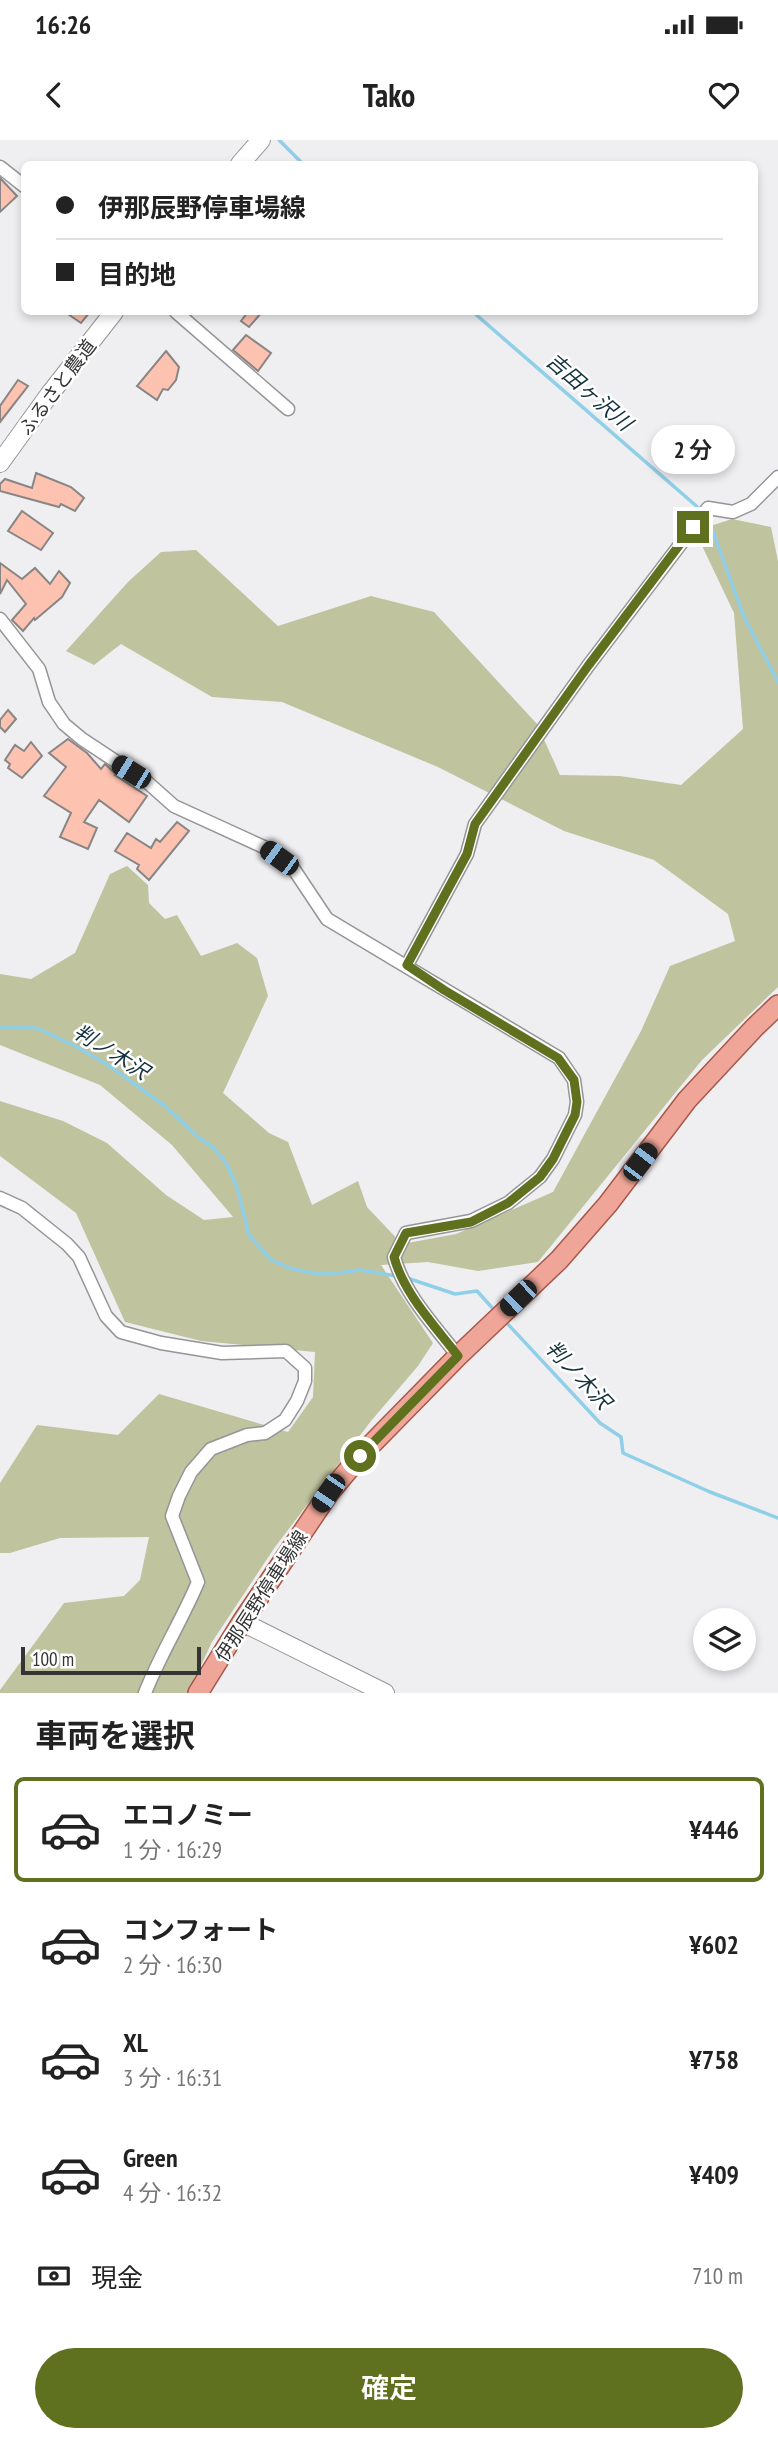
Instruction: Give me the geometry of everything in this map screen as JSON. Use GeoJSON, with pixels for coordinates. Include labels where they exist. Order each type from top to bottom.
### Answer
{"type":"FeatureCollection","features":[{"type":"Feature","properties":{"kind":"main road","name":"伊那辰野停車場線"},"geometry":{"type":"LineString","coordinates":[[198,1693],[328,1493],[360,1456],[458,1356],[559,1260],[608,1204],[687,1100],[778,1006]]}},
{"type":"Feature","properties":{"kind":"street"},"geometry":{"type":"LineString","coordinates":[[243,161],[261,140]]}},
{"type":"Feature","properties":{"kind":"street"},"geometry":{"type":"LineString","coordinates":[[0,167],[21,184]]}},
{"type":"Feature","properties":{"kind":"street","name":"ふるさと農道"},"geometry":{"type":"LineString","coordinates":[[0,464],[49,395],[112,315]]}},
{"type":"Feature","properties":{"kind":"street"},"geometry":{"type":"LineString","coordinates":[[179,315],[288,410]]}},
{"type":"Feature","properties":{"kind":"street"},"geometry":{"type":"LineString","coordinates":[[407,965],[467,854],[475,824],[596,655],[708,508],[733,512],[751,504],[778,477]]}},
{"type":"Feature","properties":{"kind":"street"},"geometry":{"type":"LineString","coordinates":[[767,488],[778,498]]}},
{"type":"Feature","properties":{"kind":"street"},"geometry":{"type":"LineString","coordinates":[[0,619],[39,669],[49,702],[64,724],[82,739],[147,782],[174,806],[266,848],[293,868],[327,919],[558,1058],[574,1080],[577,1102],[575,1115],[553,1159],[540,1177],[508,1203],[471,1222],[406,1233],[394,1257],[398,1272],[458,1356]]}},
{"type":"Feature","properties":{"kind":"street"},"geometry":{"type":"LineString","coordinates":[[0,1198],[22,1208],[79,1257],[106,1316],[121,1332],[161,1343],[222,1353],[286,1351],[305,1368],[305,1381],[285,1420],[265,1433],[247,1435],[211,1449],[191,1472],[179,1496],[172,1516],[198,1582],[145,1693]]}},
{"type":"Feature","properties":{"kind":"street"},"geometry":{"type":"LineString","coordinates":[[242,1622],[385,1693]]}},
{"type":"Feature","properties":{"kind":"green space"},"geometry":{"type":"Polygon","coordinates":[[[732,519],[771,527],[778,561],[778,987],[702,1060],[538,1262],[478,1271],[428,1262],[381,1265],[433,1343],[418,1366],[371,1421],[275,1547],[212,1642],[188,1693],[0,1693],[64,1603],[124,1596],[140,1580],[149,1537],[60,1538],[10,1553],[0,1553],[0,1483],[37,1425],[118,1435],[159,1394],[288,1432],[313,1397],[315,1352],[201,1341],[125,1322],[76,1213],[0,1156],[0,1101],[63,1121],[107,1143],[166,1195],[204,1220],[233,1217],[172,1145],[100,1085],[0,1045],[0,974],[31,979],[75,953],[110,874],[127,866],[148,885],[149,903],[165,919],[177,915],[201,956],[237,943],[257,958],[268,996],[223,1093],[269,1133],[288,1142],[312,1205],[358,1181],[367,1207],[402,1244],[456,1234],[553,1192],[641,1031],[670,966],[735,941],[728,914],[654,860],[564,831],[438,767],[282,702],[212,697],[121,644],[94,665],[66,651],[128,582],[161,552],[196,550],[278,626],[371,596],[434,612],[537,724],[560,775],[620,776],[681,785],[743,729],[734,613],[695,531],[732,519]]]}},
{"type":"Feature","properties":{"kind":"building"},"geometry":{"type":"Polygon","coordinates":[[[0,178],[17,196],[0,212],[0,178]]]}},
{"type":"Feature","properties":{"kind":"building"},"geometry":{"type":"Polygon","coordinates":[[[69,315],[88,315],[81,323],[69,315]]]}},
{"type":"Feature","properties":{"kind":"building"},"geometry":{"type":"Polygon","coordinates":[[[246,315],[259,315],[249,327],[241,321],[246,315]]]}},
{"type":"Feature","properties":{"kind":"building"},"geometry":{"type":"Polygon","coordinates":[[[246,335],[271,353],[258,371],[233,350],[246,335]]]}},
{"type":"Feature","properties":{"kind":"building"},"geometry":{"type":"Polygon","coordinates":[[[166,351],[179,367],[176,380],[168,390],[163,389],[157,400],[137,386],[166,351]]]}},
{"type":"Feature","properties":{"kind":"building"},"geometry":{"type":"Polygon","coordinates":[[[18,380],[28,386],[0,422],[0,406],[18,380]]]}},
{"type":"Feature","properties":{"kind":"building"},"geometry":{"type":"Polygon","coordinates":[[[36,473],[71,487],[84,498],[75,511],[61,504],[59,507],[0,491],[0,484],[5,479],[32,488],[36,473]]]}},
{"type":"Feature","properties":{"kind":"building"},"geometry":{"type":"Polygon","coordinates":[[[22,511],[53,533],[41,550],[8,531],[22,511]]]}},
{"type":"Feature","properties":{"kind":"building"},"geometry":{"type":"Polygon","coordinates":[[[0,563],[22,579],[35,568],[50,584],[59,571],[70,583],[62,597],[35,620],[34,618],[23,631],[12,620],[26,604],[7,580],[0,594],[0,563]]]}},
{"type":"Feature","properties":{"kind":"building"},"geometry":{"type":"Polygon","coordinates":[[[8,710],[16,719],[5,732],[0,727],[0,720],[8,710]]]}},
{"type":"Feature","properties":{"kind":"building"},"geometry":{"type":"Polygon","coordinates":[[[68,739],[87,753],[101,769],[105,764],[115,775],[147,796],[129,822],[99,800],[84,822],[97,828],[88,849],[60,837],[71,813],[44,796],[66,767],[49,753],[68,739]]]}},
{"type":"Feature","properties":{"kind":"building"},"geometry":{"type":"Polygon","coordinates":[[[31,742],[42,756],[22,778],[8,768],[10,764],[5,760],[15,745],[24,751],[31,742]]]}},
{"type":"Feature","properties":{"kind":"building"},"geometry":{"type":"Polygon","coordinates":[[[177,822],[189,831],[149,880],[137,869],[139,865],[115,851],[127,833],[151,848],[156,839],[160,842],[177,822]]]}},
{"type":"Feature","properties":{"kind":"waterway","name":"吉田ヶ沢川"},"geometry":{"type":"LineString","coordinates":[[279,140],[300,161]]}},
{"type":"Feature","properties":{"kind":"waterway","name":"吉田ヶ沢川"},"geometry":{"type":"LineString","coordinates":[[476,315],[701,510]]}},
{"type":"Feature","properties":{"kind":"waterway","name":"吉田ヶ沢川"},"geometry":{"type":"LineString","coordinates":[[707,515],[744,617],[778,682]]}},
{"type":"Feature","properties":{"kind":"waterway","name":"判ノ木沢"},"geometry":{"type":"LineString","coordinates":[[0,1027],[39,1029],[75,1046],[108,1065],[165,1106],[214,1148],[226,1163],[237,1187],[249,1235],[270,1259],[289,1268],[312,1273],[361,1270],[396,1276]]}},
{"type":"Feature","properties":{"kind":"waterway","name":"判ノ木沢"},"geometry":{"type":"LineString","coordinates":[[407,1278],[455,1294],[477,1291],[496,1312]]}},
{"type":"Feature","properties":{"kind":"waterway","name":"判ノ木沢"},"geometry":{"type":"LineString","coordinates":[[504,1320],[600,1423],[621,1437],[623,1453],[710,1492],[778,1518]]}},
{"type":"Feature","properties":{"kind":"route"},"geometry":{"type":"LineString","coordinates":[[360,1456],[458,1356],[398,1272],[394,1257],[406,1233],[471,1222],[508,1203],[540,1177],[553,1159],[575,1115],[577,1102],[574,1080],[558,1058],[407,965],[467,854],[475,824],[588,666],[693,527]]}}]}
